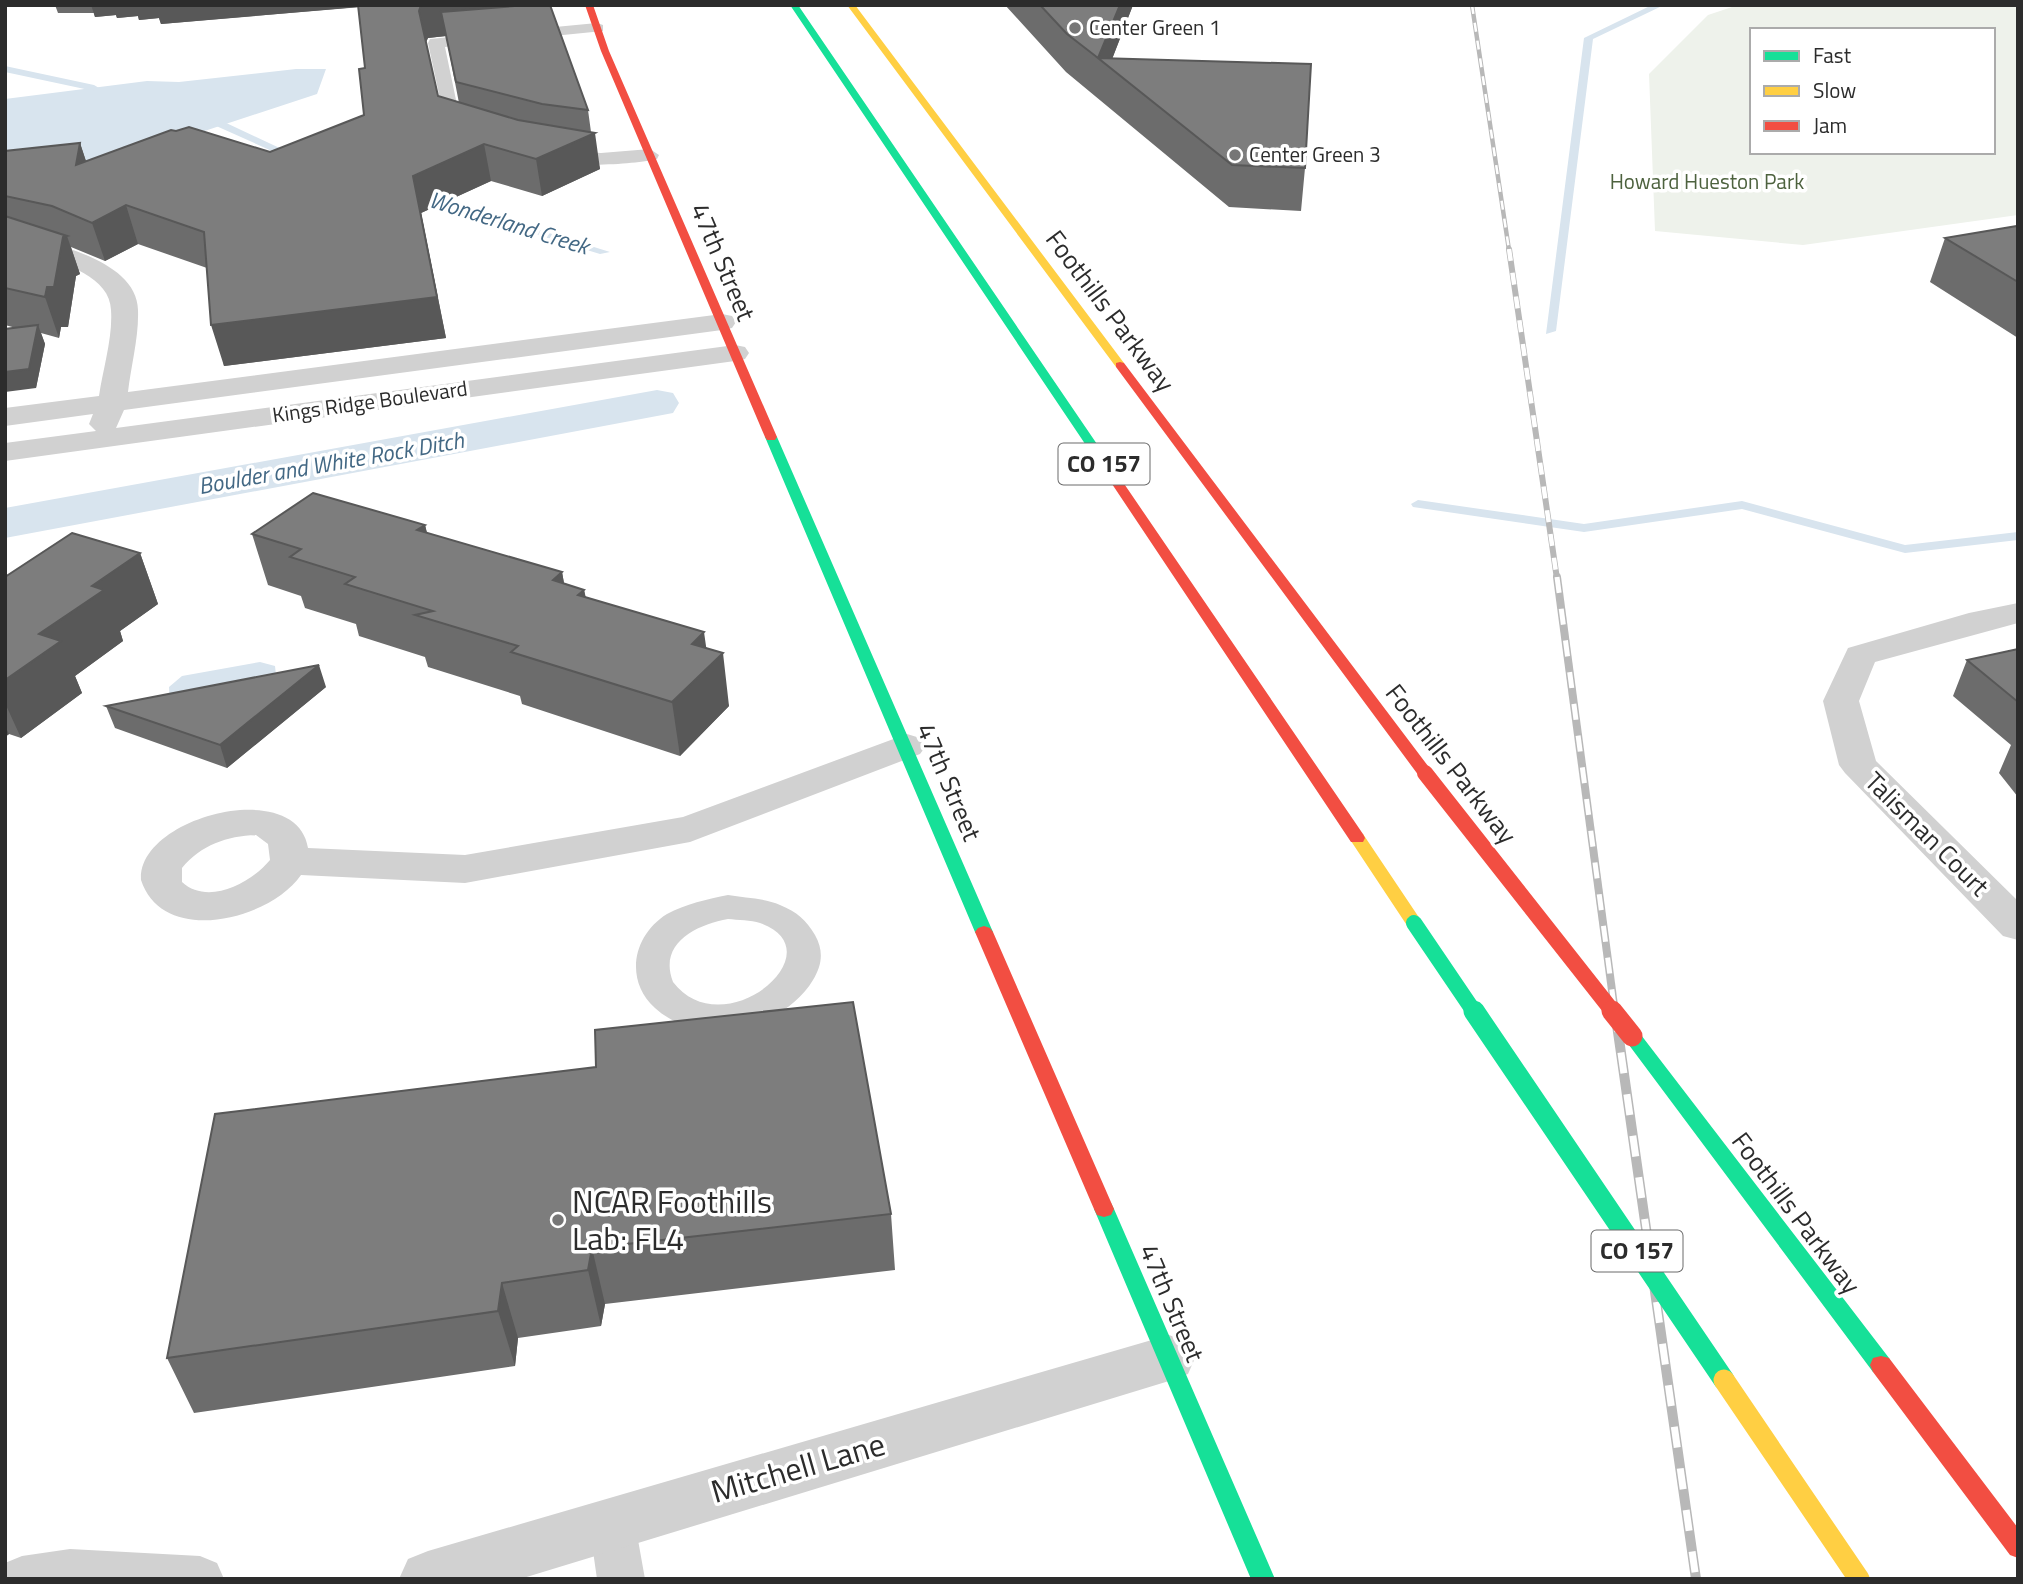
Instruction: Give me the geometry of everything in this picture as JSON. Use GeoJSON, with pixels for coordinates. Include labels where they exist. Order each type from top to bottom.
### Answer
{"type":"FeatureCollection","features":[{"type":"Feature","properties":{"kind":"main road","name":"47th Street"},"geometry":{"type":"LineString","coordinates":[[589,5],[650,155],[907,746],[1263,1579]]}},
{"type":"Feature","properties":{"kind":"main road","name":"CO 157"},"geometry":{"type":"LineString","coordinates":[[794,5],[1859,1579]]}},
{"type":"Feature","properties":{"kind":"main road","name":"Foothills Parkway"},"geometry":{"type":"LineString","coordinates":[[851,5],[1425,773],[1632,1036],[2018,1547]]}},
{"type":"Feature","properties":{"kind":"street"},"geometry":{"type":"LineString","coordinates":[[5,239],[83,261],[115,285],[125,308],[112,402],[99,439]]}},
{"type":"Feature","properties":{"kind":"street","name":"Kings Ridge Boulevard"},"geometry":{"type":"LineString","coordinates":[[5,417],[722,322]]}},
{"type":"Feature","properties":{"kind":"street","name":"Kings Ridge Boulevard"},"geometry":{"type":"LineString","coordinates":[[5,452],[736,353]]}},
{"type":"Feature","properties":{"kind":"street","name":"Talisman Court"},"geometry":{"type":"LineString","coordinates":[[2018,613],[1981,620],[1860,655],[1841,701],[1858,765],[2018,926]]}},
{"type":"Feature","properties":{"kind":"street"},"geometry":{"type":"LineString","coordinates":[[290,861],[465,869],[690,829],[907,746]]}},
{"type":"Feature","properties":{"kind":"street","name":"Mitchell Lane"},"geometry":{"type":"LineString","coordinates":[[428,1579],[1169,1358]]}},
{"type":"Feature","properties":{"kind":"lane"},"geometry":{"type":"LineString","coordinates":[[479,134],[453,127],[436,43],[597,28]]}},
{"type":"Feature","properties":{"kind":"lane"},"geometry":{"type":"LineString","coordinates":[[543,153],[600,159],[650,155]]}},
{"type":"Feature","properties":{"kind":"lane"},"geometry":{"type":"LineString","coordinates":[[612,1523],[621,1579]]}},
{"type":"Feature","properties":{"kind":"lane"},"geometry":{"type":"LineString","coordinates":[[22,1579],[71,1572],[200,1579]]}},
{"type":"Feature","properties":{"kind":"green space","name":"Howard Hueston Park"},"geometry":{"type":"Polygon","coordinates":[[[1738,5],[2018,5],[2018,215],[1803,245],[1655,231],[1649,74],[1708,15],[1738,5]]]}},
{"type":"Feature","properties":{"kind":"shaded area"},"geometry":{"type":"Polygon","coordinates":[[[296,69],[326,69],[317,94],[153,148],[101,160],[5,172],[5,99],[147,81],[179,82],[296,69]]]}},
{"type":"Feature","properties":{"kind":"shaded area"},"geometry":{"type":"Polygon","coordinates":[[[260,662],[275,666],[277,684],[170,705],[169,687],[182,676],[260,662]]]}},
{"type":"Feature","properties":{"kind":"building"},"geometry":{"type":"Polygon","coordinates":[[[358,5],[421,5],[419,11],[438,96],[518,120],[595,133],[536,159],[484,144],[413,176],[437,297],[211,325],[204,232],[126,205],[92,223],[52,206],[5,196],[5,151],[80,143],[76,165],[171,130],[189,127],[270,152],[364,115],[359,69],[365,68],[358,5]]]}},
{"type":"Feature","properties":{"kind":"building"},"geometry":{"type":"Polygon","coordinates":[[[550,5],[588,110],[542,104],[456,82],[441,12],[550,5]]]}},
{"type":"Feature","properties":{"kind":"building"},"geometry":{"type":"Polygon","coordinates":[[[1040,5],[1120,5],[1098,58],[1067,34],[1040,5]]]}},
{"type":"Feature","properties":{"kind":"building"},"geometry":{"type":"Polygon","coordinates":[[[1098,58],[1311,64],[1305,168],[1232,165],[1098,58]]]}},
{"type":"Feature","properties":{"kind":"building"},"geometry":{"type":"Polygon","coordinates":[[[5,216],[67,236],[63,237],[54,287],[47,287],[45,297],[5,288],[5,216]]]}},
{"type":"Feature","properties":{"kind":"building"},"geometry":{"type":"Polygon","coordinates":[[[2017,226],[2018,282],[1945,238],[2017,226]]]}},
{"type":"Feature","properties":{"kind":"building"},"geometry":{"type":"Polygon","coordinates":[[[38,325],[29,369],[5,372],[5,329],[38,325]]]}},
{"type":"Feature","properties":{"kind":"building"},"geometry":{"type":"Polygon","coordinates":[[[313,493],[425,525],[417,530],[562,572],[553,580],[584,590],[578,595],[704,632],[692,644],[723,653],[672,702],[511,652],[518,646],[415,615],[433,611],[345,584],[355,577],[290,557],[301,549],[252,534],[313,493]]]}},
{"type":"Feature","properties":{"kind":"building"},"geometry":{"type":"Polygon","coordinates":[[[72,533],[140,553],[92,586],[104,590],[39,634],[61,641],[5,680],[5,577],[72,533]]]}},
{"type":"Feature","properties":{"kind":"building"},"geometry":{"type":"Polygon","coordinates":[[[2018,649],[2018,702],[1967,660],[2018,649]]]}},
{"type":"Feature","properties":{"kind":"building"},"geometry":{"type":"Polygon","coordinates":[[[319,665],[220,745],[106,706],[319,665]]]}},
{"type":"Feature","properties":{"kind":"building","name":"NCAR Foothills Lab: FL4"},"geometry":{"type":"Polygon","coordinates":[[[853,1002],[891,1214],[592,1248],[588,1270],[502,1283],[498,1311],[167,1358],[215,1114],[596,1067],[595,1030],[853,1002]]]}},
{"type":"Feature","properties":{"kind":"waterway","name":"Boulder and White Rock Ditch"},"geometry":{"type":"LineString","coordinates":[[1550,331],[1589,38],[1660,5]]}},
{"type":"Feature","properties":{"kind":"waterway","name":"Wonderland Creek"},"geometry":{"type":"LineString","coordinates":[[5,69],[94,88]]}},
{"type":"Feature","properties":{"kind":"waterway","name":"Wonderland Creek"},"geometry":{"type":"LineString","coordinates":[[218,123],[296,158]]}},
{"type":"Feature","properties":{"kind":"waterway","name":"Wonderland Creek"},"geometry":{"type":"LineString","coordinates":[[420,196],[604,252]]}},
{"type":"Feature","properties":{"kind":"waterway","name":"Boulder and White Rock Ditch"},"geometry":{"type":"LineString","coordinates":[[5,523],[657,403]]}},
{"type":"Feature","properties":{"kind":"waterway","name":"Wonderland Creek"},"geometry":{"type":"LineString","coordinates":[[1418,504],[1584,528],[1742,505],[1905,549],[2018,536]]}},
{"type":"Feature","properties":{"kind":"railway"},"geometry":{"type":"LineString","coordinates":[[1472,5],[1509,250]]}},
{"type":"Feature","properties":{"kind":"railway"},"geometry":{"type":"LineString","coordinates":[[1509,249],[1557,579]]}},
{"type":"Feature","properties":{"kind":"railway"},"geometry":{"type":"LineString","coordinates":[[1557,577],[1615,1013]]}},
{"type":"Feature","properties":{"kind":"railway"},"geometry":{"type":"LineString","coordinates":[[1615,1011],[1696,1579]]}},
{"type":"Feature","properties":{"kind":"traffic: fast"},"geometry":{"type":"LineString","coordinates":[[794,5],[1110,472]]}},
{"type":"Feature","properties":{"kind":"traffic: fast"},"geometry":{"type":"LineString","coordinates":[[771,437],[984,932]]}},
{"type":"Feature","properties":{"kind":"traffic: fast"},"geometry":{"type":"LineString","coordinates":[[1414,923],[1724,1380]]}},
{"type":"Feature","properties":{"kind":"traffic: fast"},"geometry":{"type":"LineString","coordinates":[[1632,1036],[1881,1365]]}},
{"type":"Feature","properties":{"kind":"traffic: fast"},"geometry":{"type":"LineString","coordinates":[[1104,1209],[1263,1579]]}},
{"type":"Feature","properties":{"kind":"traffic: slow"},"geometry":{"type":"LineString","coordinates":[[851,5],[1120,365]]}},
{"type":"Feature","properties":{"kind":"traffic: slow"},"geometry":{"type":"LineString","coordinates":[[1357,838],[1414,923]]}},
{"type":"Feature","properties":{"kind":"traffic: slow"},"geometry":{"type":"LineString","coordinates":[[1724,1380],[1859,1579]]}},
{"type":"Feature","properties":{"kind":"traffic: jam"},"geometry":{"type":"LineString","coordinates":[[589,5],[605,51],[771,437]]}},
{"type":"Feature","properties":{"kind":"traffic: jam"},"geometry":{"type":"LineString","coordinates":[[1120,365],[1425,773]]}},
{"type":"Feature","properties":{"kind":"traffic: jam"},"geometry":{"type":"LineString","coordinates":[[1110,472],[1357,838]]}},
{"type":"Feature","properties":{"kind":"traffic: jam"},"geometry":{"type":"LineString","coordinates":[[1425,773],[1632,1036]]}},
{"type":"Feature","properties":{"kind":"traffic: jam"},"geometry":{"type":"LineString","coordinates":[[984,932],[1104,1209]]}},
{"type":"Feature","properties":{"kind":"traffic: jam"},"geometry":{"type":"LineString","coordinates":[[1881,1365],[2018,1547]]}},
{"type":"Feature","properties":{"kind":"place","name":"Center Green 1"},"geometry":{"type":"Point","coordinates":[1075,28]}},
{"type":"Feature","properties":{"kind":"place","name":"Center Green 3"},"geometry":{"type":"Point","coordinates":[1235,155]}},
{"type":"Feature","properties":{"kind":"place","name":"NCAR Foothills Lab: FL4"},"geometry":{"type":"Point","coordinates":[558,1220]}}]}
